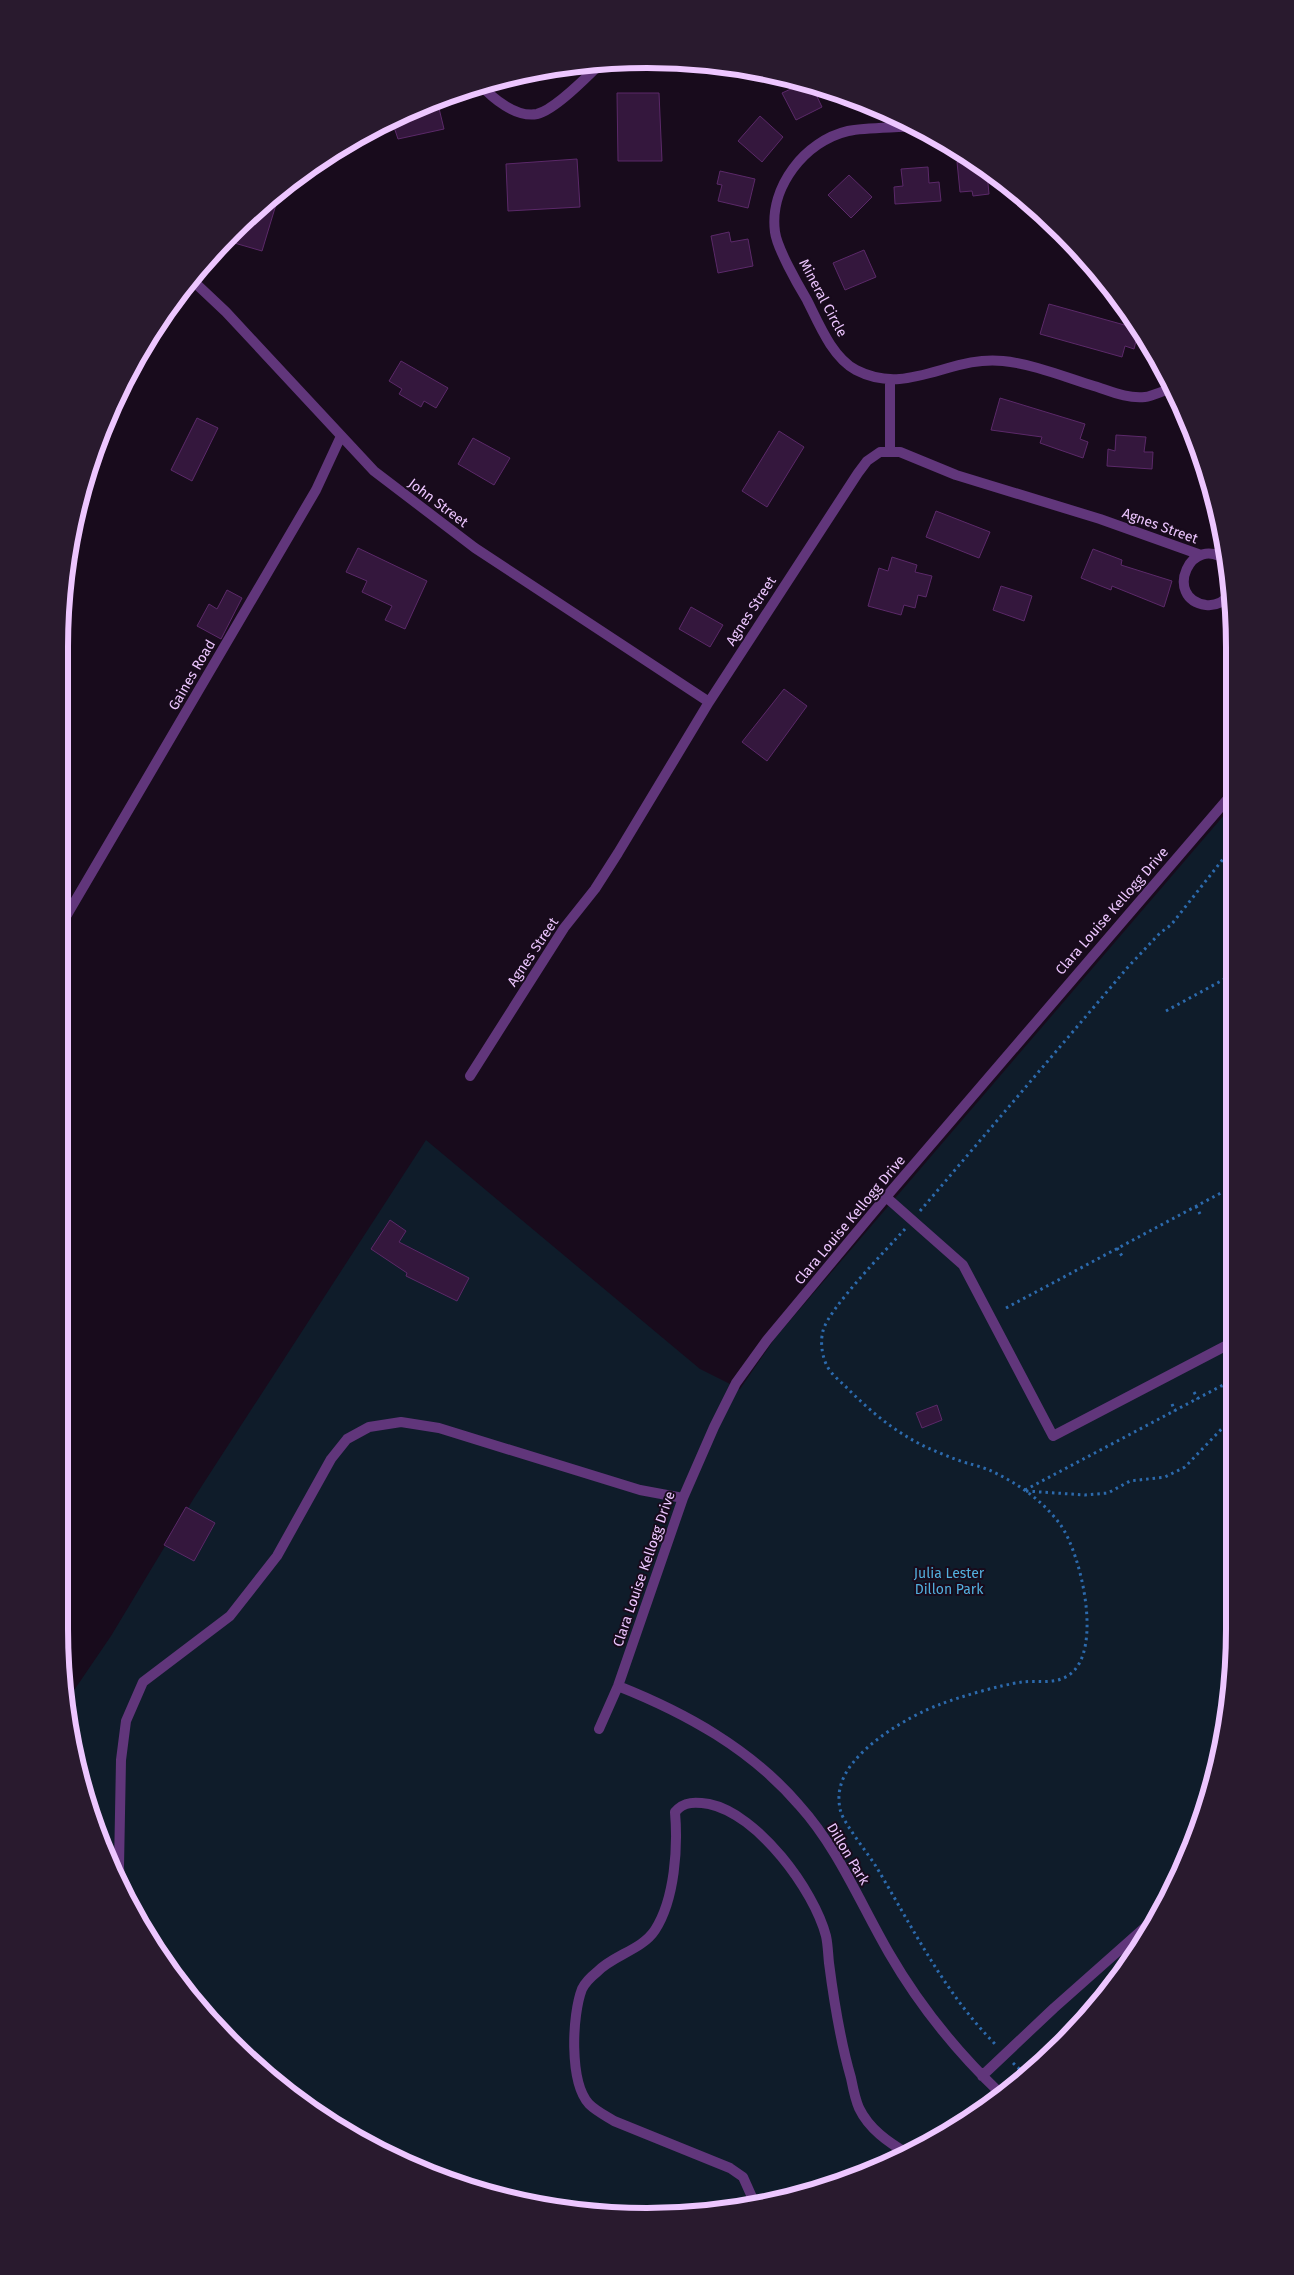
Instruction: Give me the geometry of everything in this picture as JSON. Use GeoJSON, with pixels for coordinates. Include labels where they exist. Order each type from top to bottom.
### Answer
{"type":"FeatureCollection","features":[{"type":"Feature","properties":{"kind":"street"},"geometry":{"type":"LineString","coordinates":[[486,90],[496,100],[509,108],[537,114],[560,101],[593,70]]}},
{"type":"Feature","properties":{"kind":"street","name":"Mineral Circle"},"geometry":{"type":"LineString","coordinates":[[903,127],[849,130],[829,138],[804,154],[788,176],[779,195],[775,233],[802,292],[830,343],[844,361],[856,370],[870,376],[905,380],[921,377],[972,360],[1003,361],[1049,372],[1123,396],[1146,397],[1167,390]]}},
{"type":"Feature","properties":{"kind":"street","name":"John Street"},"geometry":{"type":"LineString","coordinates":[[195,284],[226,312],[374,471],[475,548],[709,702]]}},
{"type":"Feature","properties":{"kind":"street"},"geometry":{"type":"LineString","coordinates":[[890,379],[890,451]]}},
{"type":"Feature","properties":{"kind":"street","name":"Gaines Road"},"geometry":{"type":"LineString","coordinates":[[68,912],[316,490],[341,436]]}},
{"type":"Feature","properties":{"kind":"street","name":"Agnes Street"},"geometry":{"type":"LineString","coordinates":[[470,1076],[564,928],[595,889],[614,860],[709,702],[858,473],[868,461],[880,452],[900,452],[956,475],[1100,519],[1201,555],[1214,554],[1219,557]]}},
{"type":"Feature","properties":{"kind":"street","name":"Agnes Street"},"geometry":{"type":"LineString","coordinates":[[1201,555],[1192,561],[1184,573],[1184,582],[1188,595],[1201,604],[1209,606],[1221,603],[1224,600]]}},
{"type":"Feature","properties":{"kind":"street","name":"Clara Louise Kellogg Drive"},"geometry":{"type":"LineString","coordinates":[[599,1729],[618,1686],[683,1498],[714,1426],[736,1383],[767,1340],[886,1197],[1226,801]]}},
{"type":"Feature","properties":{"kind":"street"},"geometry":{"type":"LineString","coordinates":[[886,1197],[963,1265],[1053,1436],[1226,1346]]}},
{"type":"Feature","properties":{"kind":"street"},"geometry":{"type":"LineString","coordinates":[[119,1866],[121,1760],[126,1721],[143,1682],[230,1616],[277,1556],[331,1459],[347,1439],[369,1427],[401,1422],[439,1428],[640,1490],[683,1498]]}},
{"type":"Feature","properties":{"kind":"street","name":"Dillon Park"},"geometry":{"type":"LineString","coordinates":[[618,1686],[655,1700],[717,1734],[759,1764],[800,1805],[832,1849],[890,1954],[918,1998],[947,2038],[997,2090]]}},
{"type":"Feature","properties":{"kind":"street"},"geometry":{"type":"LineString","coordinates":[[752,2198],[743,2178],[730,2168],[614,2121],[600,2112],[586,2098],[577,2074],[575,2047],[576,2012],[583,1988],[598,1970],[647,1940],[656,1929],[666,1904],[672,1877],[676,1851],[675,1812],[680,1805],[696,1802],[721,1807],[745,1820],[776,1848],[812,1903],[826,1936],[840,2041],[859,2107],[872,2127],[889,2143],[900,2149]]}},
{"type":"Feature","properties":{"kind":"street"},"geometry":{"type":"LineString","coordinates":[[982,2076],[1144,1927]]}},
{"type":"Feature","properties":{"kind":"path"},"geometry":{"type":"LineString","coordinates":[[1021,2070],[981,2030],[934,1967],[888,1887],[841,1812],[839,1795],[846,1771],[857,1756],[921,1712],[943,1703],[1022,1682],[1056,1681],[1069,1675],[1080,1663],[1086,1624],[1078,1564],[1061,1526],[1052,1514],[1024,1490],[988,1469],[924,1446],[885,1424],[828,1369],[822,1355],[823,1329],[835,1309],[1128,967],[1171,925],[1226,855]]}},
{"type":"Feature","properties":{"kind":"path"},"geometry":{"type":"LineString","coordinates":[[1166,1011],[1226,978]]}},
{"type":"Feature","properties":{"kind":"path"},"geometry":{"type":"LineString","coordinates":[[1006,1308],[1226,1189]]}},
{"type":"Feature","properties":{"kind":"path"},"geometry":{"type":"LineString","coordinates":[[1196,1206],[1200,1214]]}},
{"type":"Feature","properties":{"kind":"path"},"geometry":{"type":"LineString","coordinates":[[1117,1248],[1122,1256]]}},
{"type":"Feature","properties":{"kind":"path"},"geometry":{"type":"LineString","coordinates":[[1024,1490],[1226,1384]]}},
{"type":"Feature","properties":{"kind":"path"},"geometry":{"type":"LineString","coordinates":[[1223,1385],[1226,1391]]}},
{"type":"Feature","properties":{"kind":"path"},"geometry":{"type":"LineString","coordinates":[[1194,1392],[1198,1399]]}},
{"type":"Feature","properties":{"kind":"path"},"geometry":{"type":"LineString","coordinates":[[1172,1404],[1175,1411]]}},
{"type":"Feature","properties":{"kind":"path"},"geometry":{"type":"LineString","coordinates":[[1024,1490],[1085,1495],[1108,1493],[1130,1481],[1164,1477],[1185,1467],[1226,1424]]}},
{"type":"Feature","properties":{"kind":"green space","name":"Julia Lester Dillon Park"},"geometry":{"type":"Polygon","coordinates":[[[1226,813],[1226,1628],[1222,1704],[1207,1778],[1196,1814],[1167,1884],[1129,1950],[1107,1981],[1057,2038],[1000,2088],[937,2130],[903,2148],[833,2177],[797,2188],[723,2203],[685,2206],[647,2208],[571,2203],[497,2188],[461,2177],[391,2148],[325,2110],[265,2064],[211,2010],[165,1950],[127,1884],[98,1814],[87,1778],[71,1694],[111,1636],[194,1498],[426,1140],[700,1369],[740,1389],[775,1338],[1226,813]]]}},
{"type":"Feature","properties":{"kind":"building"},"geometry":{"type":"Polygon","coordinates":[[[796,87],[815,93],[822,107],[796,120],[782,93],[796,87]]]}},
{"type":"Feature","properties":{"kind":"building"},"geometry":{"type":"Polygon","coordinates":[[[617,93],[659,93],[662,161],[618,161],[617,93]]]}},
{"type":"Feature","properties":{"kind":"building"},"geometry":{"type":"Polygon","coordinates":[[[439,107],[444,129],[398,139],[394,126],[439,107]]]}},
{"type":"Feature","properties":{"kind":"building"},"geometry":{"type":"Polygon","coordinates":[[[760,116],[783,137],[762,162],[738,141],[760,116]]]}},
{"type":"Feature","properties":{"kind":"building"},"geometry":{"type":"Polygon","coordinates":[[[577,159],[580,207],[508,211],[506,164],[577,159]]]}},
{"type":"Feature","properties":{"kind":"building"},"geometry":{"type":"Polygon","coordinates":[[[957,162],[964,162],[987,178],[989,194],[973,196],[972,191],[960,192],[957,162]]]}},
{"type":"Feature","properties":{"kind":"building"},"geometry":{"type":"Polygon","coordinates":[[[928,167],[929,183],[939,182],[941,201],[895,204],[894,187],[903,186],[901,169],[928,167]]]}},
{"type":"Feature","properties":{"kind":"building"},"geometry":{"type":"Polygon","coordinates":[[[720,171],[755,179],[748,208],[718,201],[722,185],[717,184],[720,171]]]}},
{"type":"Feature","properties":{"kind":"building"},"geometry":{"type":"Polygon","coordinates":[[[849,175],[872,197],[851,218],[828,195],[849,175]]]}},
{"type":"Feature","properties":{"kind":"building"},"geometry":{"type":"Polygon","coordinates":[[[277,201],[262,251],[232,242],[277,201]]]}},
{"type":"Feature","properties":{"kind":"building"},"geometry":{"type":"Polygon","coordinates":[[[729,232],[731,242],[748,239],[753,266],[718,273],[711,236],[729,232]]]}},
{"type":"Feature","properties":{"kind":"building"},"geometry":{"type":"Polygon","coordinates":[[[864,250],[876,277],[845,290],[833,263],[864,250]]]}},
{"type":"Feature","properties":{"kind":"building"},"geometry":{"type":"Polygon","coordinates":[[[1049,304],[1130,326],[1137,338],[1134,349],[1125,346],[1122,357],[1040,334],[1049,304]]]}},
{"type":"Feature","properties":{"kind":"building"},"geometry":{"type":"Polygon","coordinates":[[[401,361],[448,388],[436,408],[424,401],[421,407],[399,394],[402,389],[389,381],[401,361]]]}},
{"type":"Feature","properties":{"kind":"building"},"geometry":{"type":"Polygon","coordinates":[[[1000,398],[1085,424],[1080,439],[1088,442],[1083,458],[1040,443],[1042,437],[991,430],[1000,398]]]}},
{"type":"Feature","properties":{"kind":"building"},"geometry":{"type":"Polygon","coordinates":[[[197,418],[218,428],[192,481],[171,470],[197,418]]]}},
{"type":"Feature","properties":{"kind":"building"},"geometry":{"type":"Polygon","coordinates":[[[779,431],[804,447],[767,507],[742,491],[779,431]]]}},
{"type":"Feature","properties":{"kind":"building"},"geometry":{"type":"Polygon","coordinates":[[[1116,435],[1146,437],[1144,452],[1153,452],[1152,469],[1107,466],[1108,449],[1115,451],[1116,435]]]}},
{"type":"Feature","properties":{"kind":"building"},"geometry":{"type":"Polygon","coordinates":[[[473,438],[510,458],[494,485],[458,464],[473,438]]]}},
{"type":"Feature","properties":{"kind":"building"},"geometry":{"type":"Polygon","coordinates":[[[936,511],[990,532],[979,558],[926,537],[936,511]]]}},
{"type":"Feature","properties":{"kind":"building"},"geometry":{"type":"Polygon","coordinates":[[[358,548],[427,581],[405,629],[385,620],[392,606],[362,592],[367,581],[346,572],[358,548]]]}},
{"type":"Feature","properties":{"kind":"building"},"geometry":{"type":"Polygon","coordinates":[[[1093,549],[1122,560],[1121,565],[1172,581],[1164,607],[1112,586],[1111,590],[1081,578],[1093,549]]]}},
{"type":"Feature","properties":{"kind":"building"},"geometry":{"type":"Polygon","coordinates":[[[892,557],[917,565],[915,572],[932,576],[926,597],[918,595],[915,608],[904,605],[901,615],[868,606],[879,568],[888,571],[892,557]]]}},
{"type":"Feature","properties":{"kind":"building"},"geometry":{"type":"Polygon","coordinates":[[[1001,586],[1032,596],[1024,621],[993,610],[1001,586]]]}},
{"type":"Feature","properties":{"kind":"building"},"geometry":{"type":"Polygon","coordinates":[[[227,590],[242,598],[221,639],[197,626],[209,604],[217,609],[227,590]]]}},
{"type":"Feature","properties":{"kind":"building"},"geometry":{"type":"Polygon","coordinates":[[[691,607],[723,625],[710,647],[679,629],[691,607]]]}},
{"type":"Feature","properties":{"kind":"building"},"geometry":{"type":"Polygon","coordinates":[[[784,689],[807,706],[767,761],[742,742],[784,689]]]}},
{"type":"Feature","properties":{"kind":"building"},"geometry":{"type":"Polygon","coordinates":[[[390,1220],[406,1231],[399,1242],[469,1278],[457,1301],[406,1276],[407,1273],[371,1249],[390,1220]]]}},
{"type":"Feature","properties":{"kind":"building"},"geometry":{"type":"Polygon","coordinates":[[[937,1405],[942,1420],[922,1428],[916,1413],[937,1405]]]}},
{"type":"Feature","properties":{"kind":"building"},"geometry":{"type":"Polygon","coordinates":[[[186,1507],[215,1523],[194,1561],[164,1545],[186,1507]]]}}]}
